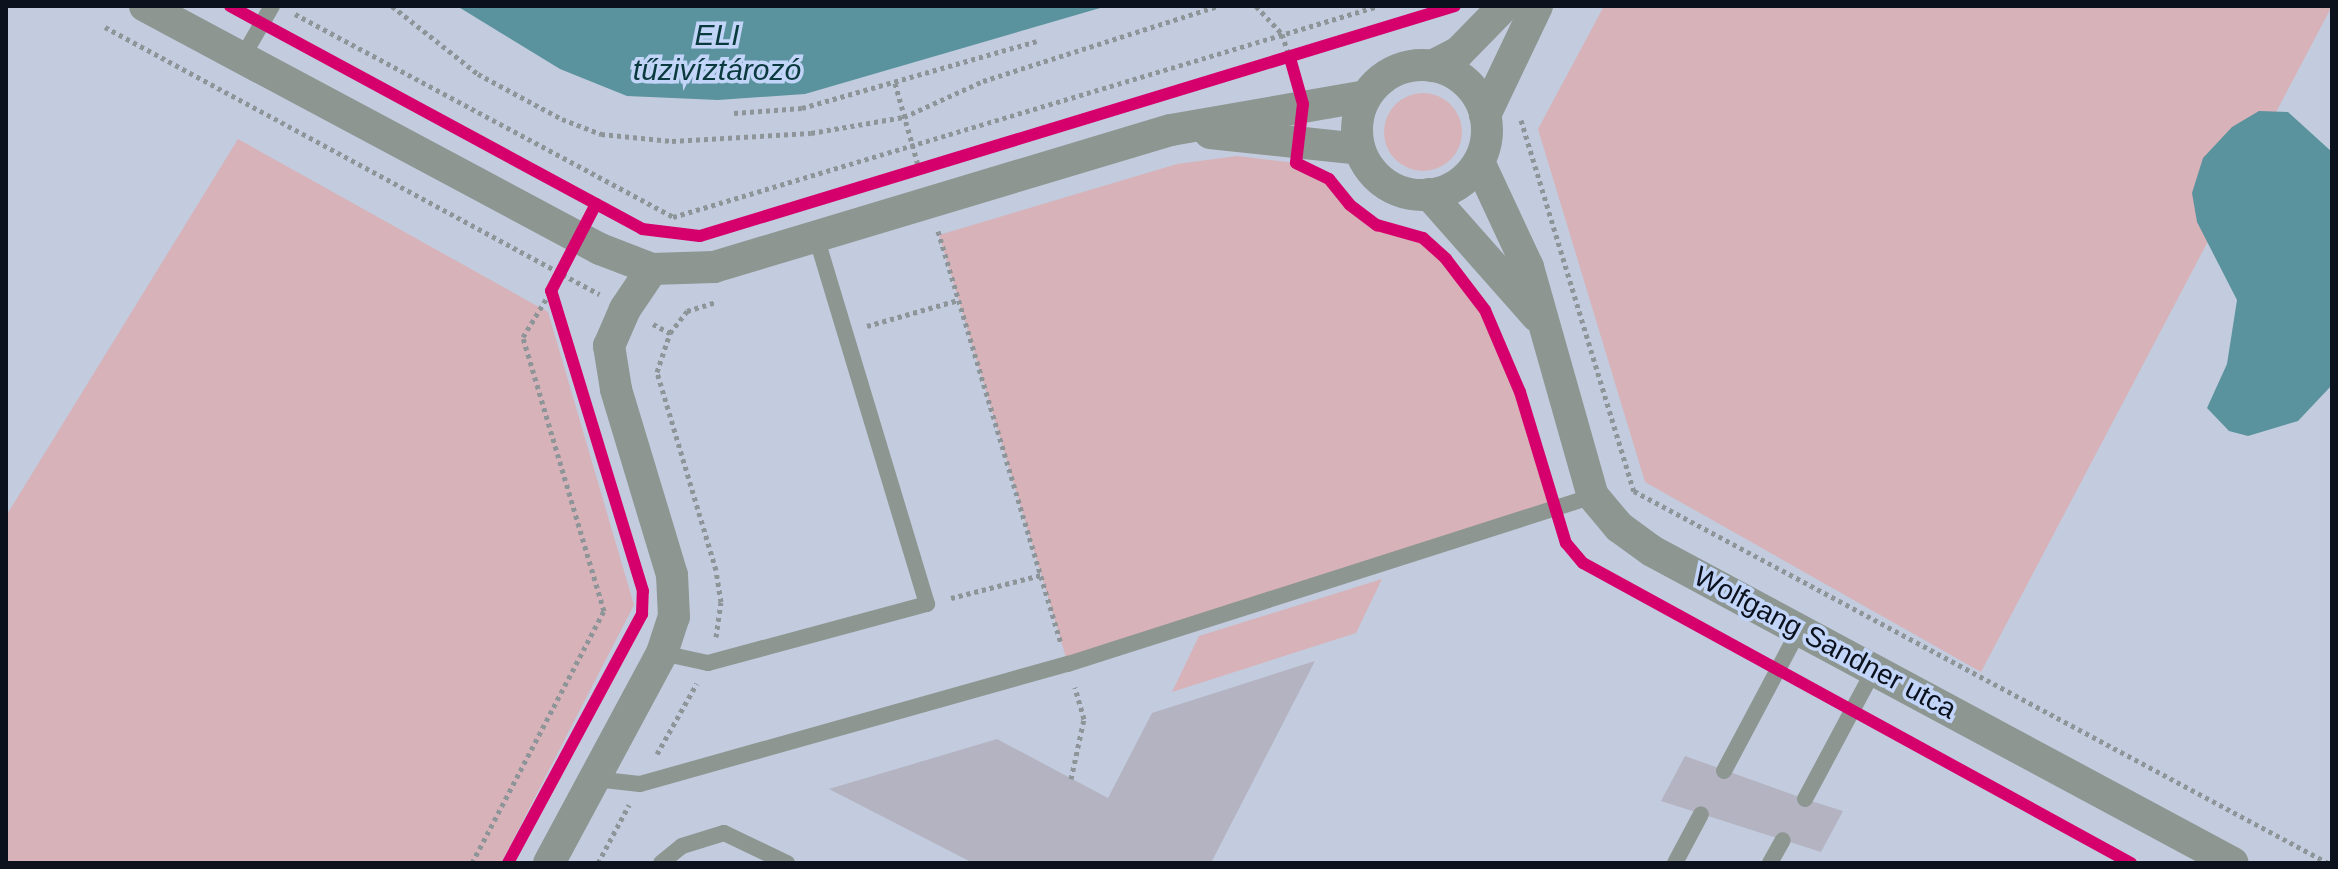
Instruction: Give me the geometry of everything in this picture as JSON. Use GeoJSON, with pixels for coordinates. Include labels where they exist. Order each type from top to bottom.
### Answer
{"type":"FeatureCollection","features":[{"type":"Feature","properties":{"kind":"street"},"geometry":{"type":"LineString","coordinates":[[145,6],[579,238],[652,269],[714,267],[1171,130],[1366,96],[1395,71],[1432,66],[1458,53],[1504,6]]}},
{"type":"Feature","properties":{"kind":"street"},"geometry":{"type":"LineString","coordinates":[[1485,115],[1537,6]]}},
{"type":"Feature","properties":{"kind":"street"},"geometry":{"type":"LineString","coordinates":[[1366,96],[1356,131],[1359,149],[1369,169],[1386,185],[1407,194],[1429,194],[1466,178],[1479,162],[1487,131],[1485,115],[1466,83],[1432,66]]}},
{"type":"Feature","properties":{"kind":"street"},"geometry":{"type":"LineString","coordinates":[[1171,130],[1359,149]]}},
{"type":"Feature","properties":{"kind":"street","name":"Wolfgang Sandner utca"},"geometry":{"type":"LineString","coordinates":[[1479,162],[1528,267],[1539,318],[1593,496],[1619,527],[1652,551],[2233,863]]}},
{"type":"Feature","properties":{"kind":"street","name":"Wolfgang Sandner utca"},"geometry":{"type":"LineString","coordinates":[[1429,194],[1539,318]]}},
{"type":"Feature","properties":{"kind":"street"},"geometry":{"type":"LineString","coordinates":[[549,863],[662,653],[674,617],[672,575],[616,389],[609,346],[625,309],[652,269]]}},
{"type":"Feature","properties":{"kind":"lane"},"geometry":{"type":"LineString","coordinates":[[242,58],[272,6]]}},
{"type":"Feature","properties":{"kind":"lane"},"geometry":{"type":"LineString","coordinates":[[662,653],[708,663],[927,604],[816,237]]}},
{"type":"Feature","properties":{"kind":"lane"},"geometry":{"type":"LineString","coordinates":[[595,779],[640,784],[1068,664],[1593,496]]}},
{"type":"Feature","properties":{"kind":"lane"},"geometry":{"type":"LineString","coordinates":[[1724,771],[1799,630]]}},
{"type":"Feature","properties":{"kind":"lane"},"geometry":{"type":"LineString","coordinates":[[1805,799],[1874,670]]}},
{"type":"Feature","properties":{"kind":"lane"},"geometry":{"type":"LineString","coordinates":[[1675,863],[1701,814]]}},
{"type":"Feature","properties":{"kind":"lane"},"geometry":{"type":"LineString","coordinates":[[661,863],[682,846],[724,833],[787,863]]}},
{"type":"Feature","properties":{"kind":"lane"},"geometry":{"type":"LineString","coordinates":[[1770,863],[1783,840]]}},
{"type":"Feature","properties":{"kind":"path"},"geometry":{"type":"LineString","coordinates":[[280,6],[673,217],[1378,6]]}},
{"type":"Feature","properties":{"kind":"path"},"geometry":{"type":"LineString","coordinates":[[392,6],[478,74],[562,119],[601,134],[687,140],[811,133],[904,117],[983,81],[1218,6]]}},
{"type":"Feature","properties":{"kind":"path"},"geometry":{"type":"LineString","coordinates":[[1256,6],[1282,34],[1290,58]]}},
{"type":"Feature","properties":{"kind":"path"},"geometry":{"type":"LineString","coordinates":[[105,27],[670,333]]}},
{"type":"Feature","properties":{"kind":"path"},"geometry":{"type":"LineString","coordinates":[[734,113],[802,108],[1037,41]]}},
{"type":"Feature","properties":{"kind":"path"},"geometry":{"type":"LineString","coordinates":[[1275,63],[1305,54]]}},
{"type":"Feature","properties":{"kind":"path"},"geometry":{"type":"LineString","coordinates":[[895,83],[1084,719],[1071,779]]}},
{"type":"Feature","properties":{"kind":"path"},"geometry":{"type":"LineString","coordinates":[[1518,111],[1634,491],[2328,863]]}},
{"type":"Feature","properties":{"kind":"path"},"geometry":{"type":"LineString","coordinates":[[904,174],[934,165]]}},
{"type":"Feature","properties":{"kind":"path"},"geometry":{"type":"LineString","coordinates":[[472,863],[604,611],[523,337],[579,238]]}},
{"type":"Feature","properties":{"kind":"path"},"geometry":{"type":"LineString","coordinates":[[551,291],[556,306]]}},
{"type":"Feature","properties":{"kind":"path"},"geometry":{"type":"LineString","coordinates":[[844,332],[958,300]]}},
{"type":"Feature","properties":{"kind":"path"},"geometry":{"type":"LineString","coordinates":[[927,604],[1041,575]]}},
{"type":"Feature","properties":{"kind":"shaded area"},"geometry":{"type":"Polygon","coordinates":[[[1604,6],[2332,6],[1981,672],[1645,482],[1538,129],[1604,6]]]}},
{"type":"Feature","properties":{"kind":"shaded area"},"geometry":{"type":"Polygon","coordinates":[[[1423,93],[1438,96],[1451,104],[1459,117],[1462,132],[1459,147],[1451,160],[1438,168],[1423,171],[1408,168],[1395,160],[1387,147],[1384,132],[1387,117],[1395,104],[1408,96],[1423,93]]]}},
{"type":"Feature","properties":{"kind":"shaded area"},"geometry":{"type":"Polygon","coordinates":[[[238,139],[548,312],[634,605],[501,863],[6,863],[6,516],[238,139]]]}},
{"type":"Feature","properties":{"kind":"shaded area"},"geometry":{"type":"Polygon","coordinates":[[[1237,156],[1296,163],[1329,179],[1350,205],[1377,225],[1423,238],[1446,259],[1485,310],[1504,349],[1554,509],[1068,664],[939,235],[1177,164],[1237,156]]]}},
{"type":"Feature","properties":{"kind":"shaded area"},"geometry":{"type":"Polygon","coordinates":[[[1382,579],[1356,633],[1172,692],[1199,636],[1382,579]]]}},
{"type":"Feature","properties":{"kind":"water","name":"ELI tűzivíztározó"},"geometry":{"type":"Polygon","coordinates":[[[457,6],[1107,6],[805,94],[718,100],[627,96],[560,69],[457,6]]]}},
{"type":"Feature","properties":{"kind":"water"},"geometry":{"type":"Polygon","coordinates":[[[2259,111],[2288,112],[2332,152],[2332,385],[2298,421],[2248,436],[2229,431],[2207,408],[2227,364],[2237,300],[2197,222],[2192,193],[2203,158],[2232,127],[2259,111]]]}},
{"type":"Feature","properties":{"kind":"building"},"geometry":{"type":"Polygon","coordinates":[[[1315,661],[1211,863],[973,863],[829,789],[997,739],[1108,798],[1152,713],[1315,661]]]}},
{"type":"Feature","properties":{"kind":"building"},"geometry":{"type":"Polygon","coordinates":[[[1685,756],[1843,811],[1821,852],[1661,801],[1685,756]]]}},
{"type":"Feature","properties":{"kind":"cycle path"},"geometry":{"type":"LineString","coordinates":[[230,6],[642,229],[700,236],[1455,6]]}},
{"type":"Feature","properties":{"kind":"cycle path"},"geometry":{"type":"LineString","coordinates":[[1290,58],[1303,104],[1296,163],[1329,179],[1350,205],[1377,225],[1423,238],[1446,259],[1485,310],[1520,392],[1566,543],[1583,563],[2131,863]]}},
{"type":"Feature","properties":{"kind":"cycle path"},"geometry":{"type":"LineString","coordinates":[[508,863],[642,614],[643,591],[551,291],[596,204]]}}]}
